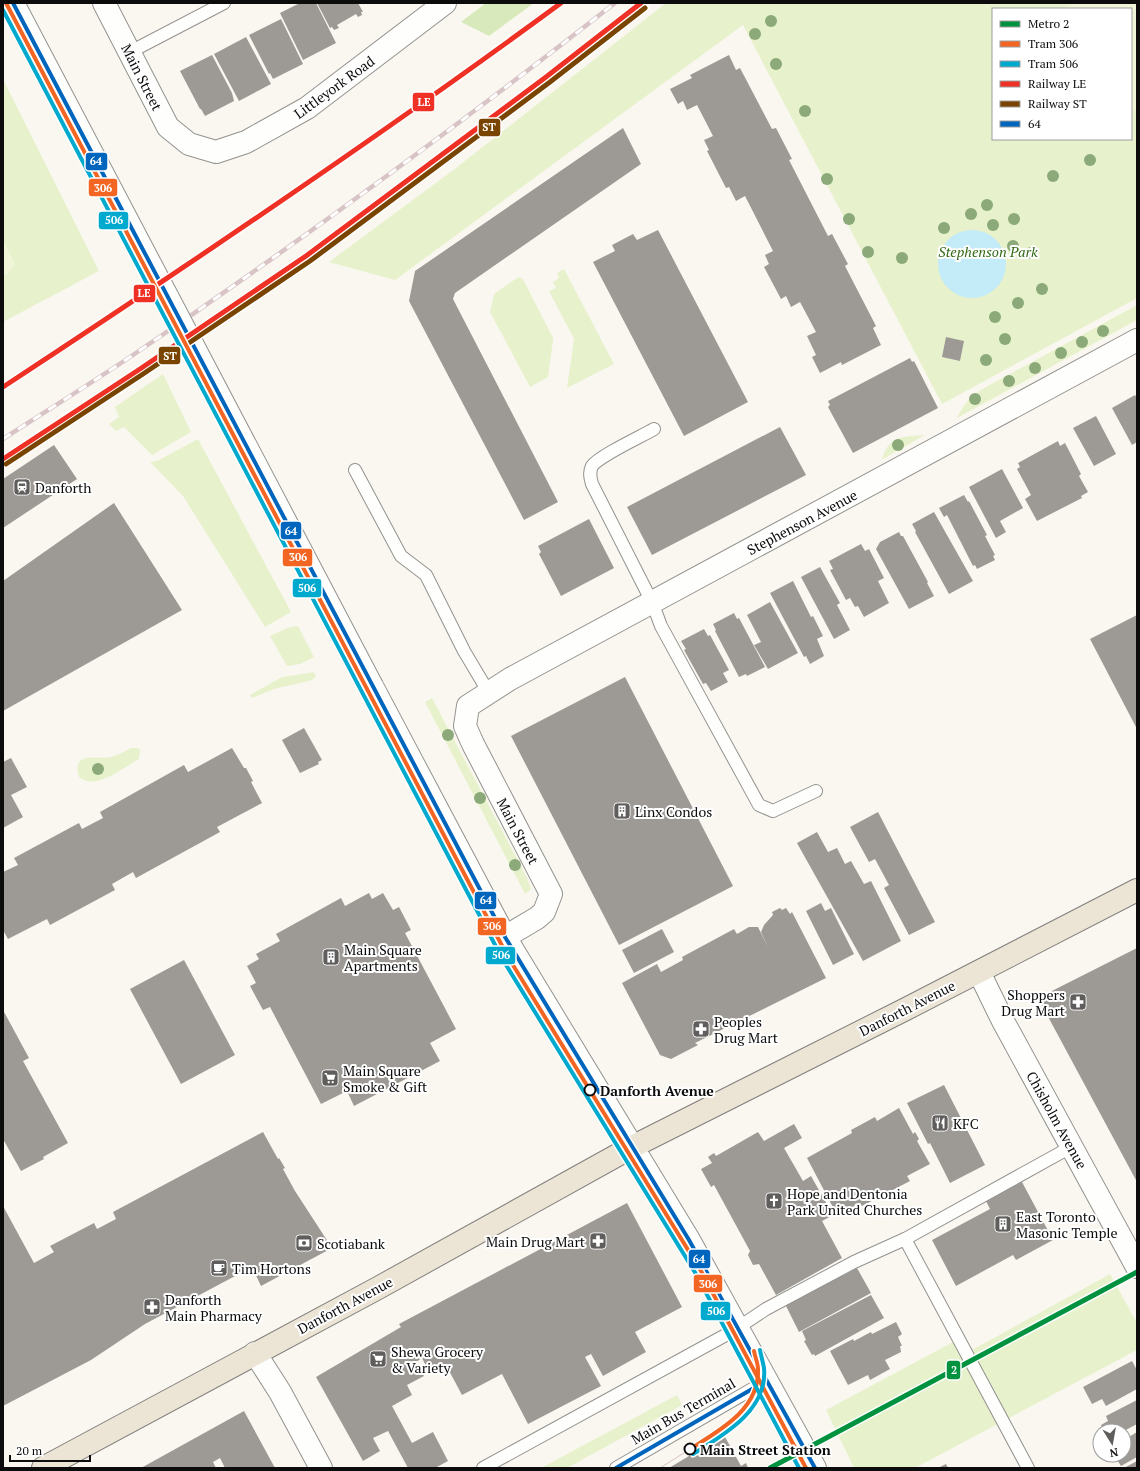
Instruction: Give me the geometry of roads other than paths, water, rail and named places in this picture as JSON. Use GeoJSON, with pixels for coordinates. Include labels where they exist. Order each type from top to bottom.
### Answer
{"type":"FeatureCollection","features":[{"type":"Feature","properties":{"kind":"main road","name":"Danforth Avenue"},"geometry":{"type":"LineString","coordinates":[[43,1468],[378,1288],[632,1147],[979,972],[1137,890]]}},
{"type":"Feature","properties":{"kind":"street"},"geometry":{"type":"LineString","coordinates":[[13,3],[505,937],[689,1240],[815,1468]]}},
{"type":"Feature","properties":{"kind":"street","name":"Main Street"},"geometry":{"type":"LineString","coordinates":[[104,3],[168,127],[189,144]]}},
{"type":"Feature","properties":{"kind":"street","name":"Littleyork Road"},"geometry":{"type":"LineString","coordinates":[[189,144],[216,152],[246,142],[307,108],[436,6]]}},
{"type":"Feature","properties":{"kind":"street","name":"Stephenson Avenue"},"geometry":{"type":"LineString","coordinates":[[468,706],[652,602],[1137,340]]}},
{"type":"Feature","properties":{"kind":"street","name":"Main Street"},"geometry":{"type":"LineString","coordinates":[[468,706],[465,726],[473,744],[552,894],[544,912],[537,918],[505,937]]}},
{"type":"Feature","properties":{"kind":"street","name":"Chisholm Avenue"},"geometry":{"type":"LineString","coordinates":[[979,972],[1003,1021],[1137,1267]]}},
{"type":"Feature","properties":{"kind":"street"},"geometry":{"type":"LineString","coordinates":[[255,1353],[283,1397],[321,1468]]}},
{"type":"Feature","properties":{"kind":"lane"},"geometry":{"type":"LineString","coordinates":[[130,52],[224,3]]}},
{"type":"Feature","properties":{"kind":"lane"},"geometry":{"type":"LineString","coordinates":[[654,429],[604,457],[593,465],[589,474],[592,484],[652,602],[661,626],[759,805],[773,811],[816,792]]}},
{"type":"Feature","properties":{"kind":"lane"},"geometry":{"type":"LineString","coordinates":[[355,470],[401,556],[426,575],[464,651],[489,693]]}},
{"type":"Feature","properties":{"kind":"lane"},"geometry":{"type":"LineString","coordinates":[[483,1468],[737,1328],[766,1309],[854,1262],[905,1239],[1071,1147]]}},
{"type":"Feature","properties":{"kind":"lane"},"geometry":{"type":"LineString","coordinates":[[905,1239],[1028,1468]]}},
{"type":"Feature","properties":{"kind":"lane","name":"Main Bus Terminal"},"geometry":{"type":"LineString","coordinates":[[616,1468],[766,1381]]}},
{"type":"Feature","properties":{"kind":"water"},"geometry":{"type":"Polygon","coordinates":[[[972,230],[985,233],[996,240],[1003,251],[1006,264],[1003,277],[996,288],[985,295],[972,298],[959,295],[948,288],[941,277],[938,264],[941,251],[948,240],[959,233],[972,230]]]}},
{"type":"Feature","properties":{"kind":"tram line","name":"306"},"geometry":{"type":"LineString","coordinates":[[6,3],[508,957],[701,1271],[806,1468]]}},
{"type":"Feature","properties":{"kind":"tram line","name":"506"},"geometry":{"type":"LineString","coordinates":[[3,10],[503,960],[696,1274],[799,1468]]}},
{"type":"Feature","properties":{"kind":"tram line","name":"506"},"geometry":{"type":"LineString","coordinates":[[693,1454],[730,1430],[742,1420],[751,1409],[759,1396],[763,1383],[764,1368],[760,1350]]}},
{"type":"Feature","properties":{"kind":"tram line","name":"306"},"geometry":{"type":"LineString","coordinates":[[690,1449],[725,1426],[745,1407],[752,1396],[757,1383],[758,1367],[754,1351]]}},
{"type":"Feature","properties":{"kind":"tram line"},"geometry":{"type":"LineString","coordinates":[[660,1468],[690,1449]]}},
{"type":"Feature","properties":{"kind":"railway"},"geometry":{"type":"LineString","coordinates":[[3,439],[133,355],[317,227],[497,94],[615,3]]}},
{"type":"Feature","properties":{"kind":"metro line","name":"2"},"geometry":{"type":"LineString","coordinates":[[770,1468],[1137,1272]]}},
{"type":"Feature","properties":{"kind":"rail line","name":"LE"},"geometry":{"type":"LineString","coordinates":[[3,387],[285,199],[424,102],[561,3]]}},
{"type":"Feature","properties":{"kind":"rail line","name":"LE"},"geometry":{"type":"LineString","coordinates":[[3,459],[140,369],[306,256],[546,77],[641,3]]}},
{"type":"Feature","properties":{"kind":"rail line","name":"ST"},"geometry":{"type":"LineString","coordinates":[[6,464],[143,374],[310,261],[550,82],[645,8]]}},
{"type":"Feature","properties":{"kind":"place","name":"Danforth"},"geometry":{"type":"Point","coordinates":[22,487]}},
{"type":"Feature","properties":{"kind":"place","name":"Linx Condos"},"geometry":{"type":"Point","coordinates":[622,811]}},
{"type":"Feature","properties":{"kind":"place","name":"Main Square Apartments"},"geometry":{"type":"Point","coordinates":[331,957]}},
{"type":"Feature","properties":{"kind":"place","name":"Shoppers Drug Mart"},"geometry":{"type":"Point","coordinates":[1078,1002]}},
{"type":"Feature","properties":{"kind":"place","name":"Peoples Drug Mart"},"geometry":{"type":"Point","coordinates":[701,1029]}},
{"type":"Feature","properties":{"kind":"place","name":"Main Square Smoke & Gift"},"geometry":{"type":"Point","coordinates":[330,1078]}},
{"type":"Feature","properties":{"kind":"place","name":"Danforth Avenue"},"geometry":{"type":"Point","coordinates":[590,1090]}},
{"type":"Feature","properties":{"kind":"place","name":"KFC"},"geometry":{"type":"Point","coordinates":[940,1123]}},
{"type":"Feature","properties":{"kind":"place","name":"Hope and Dentonia Park United Churches"},"geometry":{"type":"Point","coordinates":[774,1201]}},
{"type":"Feature","properties":{"kind":"place","name":"East Toronto Masonic Temple"},"geometry":{"type":"Point","coordinates":[1003,1224]}},
{"type":"Feature","properties":{"kind":"place","name":"Main Drug Mart"},"geometry":{"type":"Point","coordinates":[598,1241]}},
{"type":"Feature","properties":{"kind":"place","name":"Scotiabank"},"geometry":{"type":"Point","coordinates":[304,1243]}},
{"type":"Feature","properties":{"kind":"place","name":"Tim Hortons"},"geometry":{"type":"Point","coordinates":[219,1268]}},
{"type":"Feature","properties":{"kind":"place","name":"Danforth Main Pharmacy"},"geometry":{"type":"Point","coordinates":[152,1307]}},
{"type":"Feature","properties":{"kind":"place","name":"Shewa Grocery & Variety"},"geometry":{"type":"Point","coordinates":[378,1359]}},
{"type":"Feature","properties":{"kind":"place","name":"Main Street Station"},"geometry":{"type":"Point","coordinates":[690,1449]}},
{"type":"Feature","properties":{"kind":"park label","name":"Stephenson Park"},"geometry":{"type":"Point","coordinates":[988,251]}}]}
